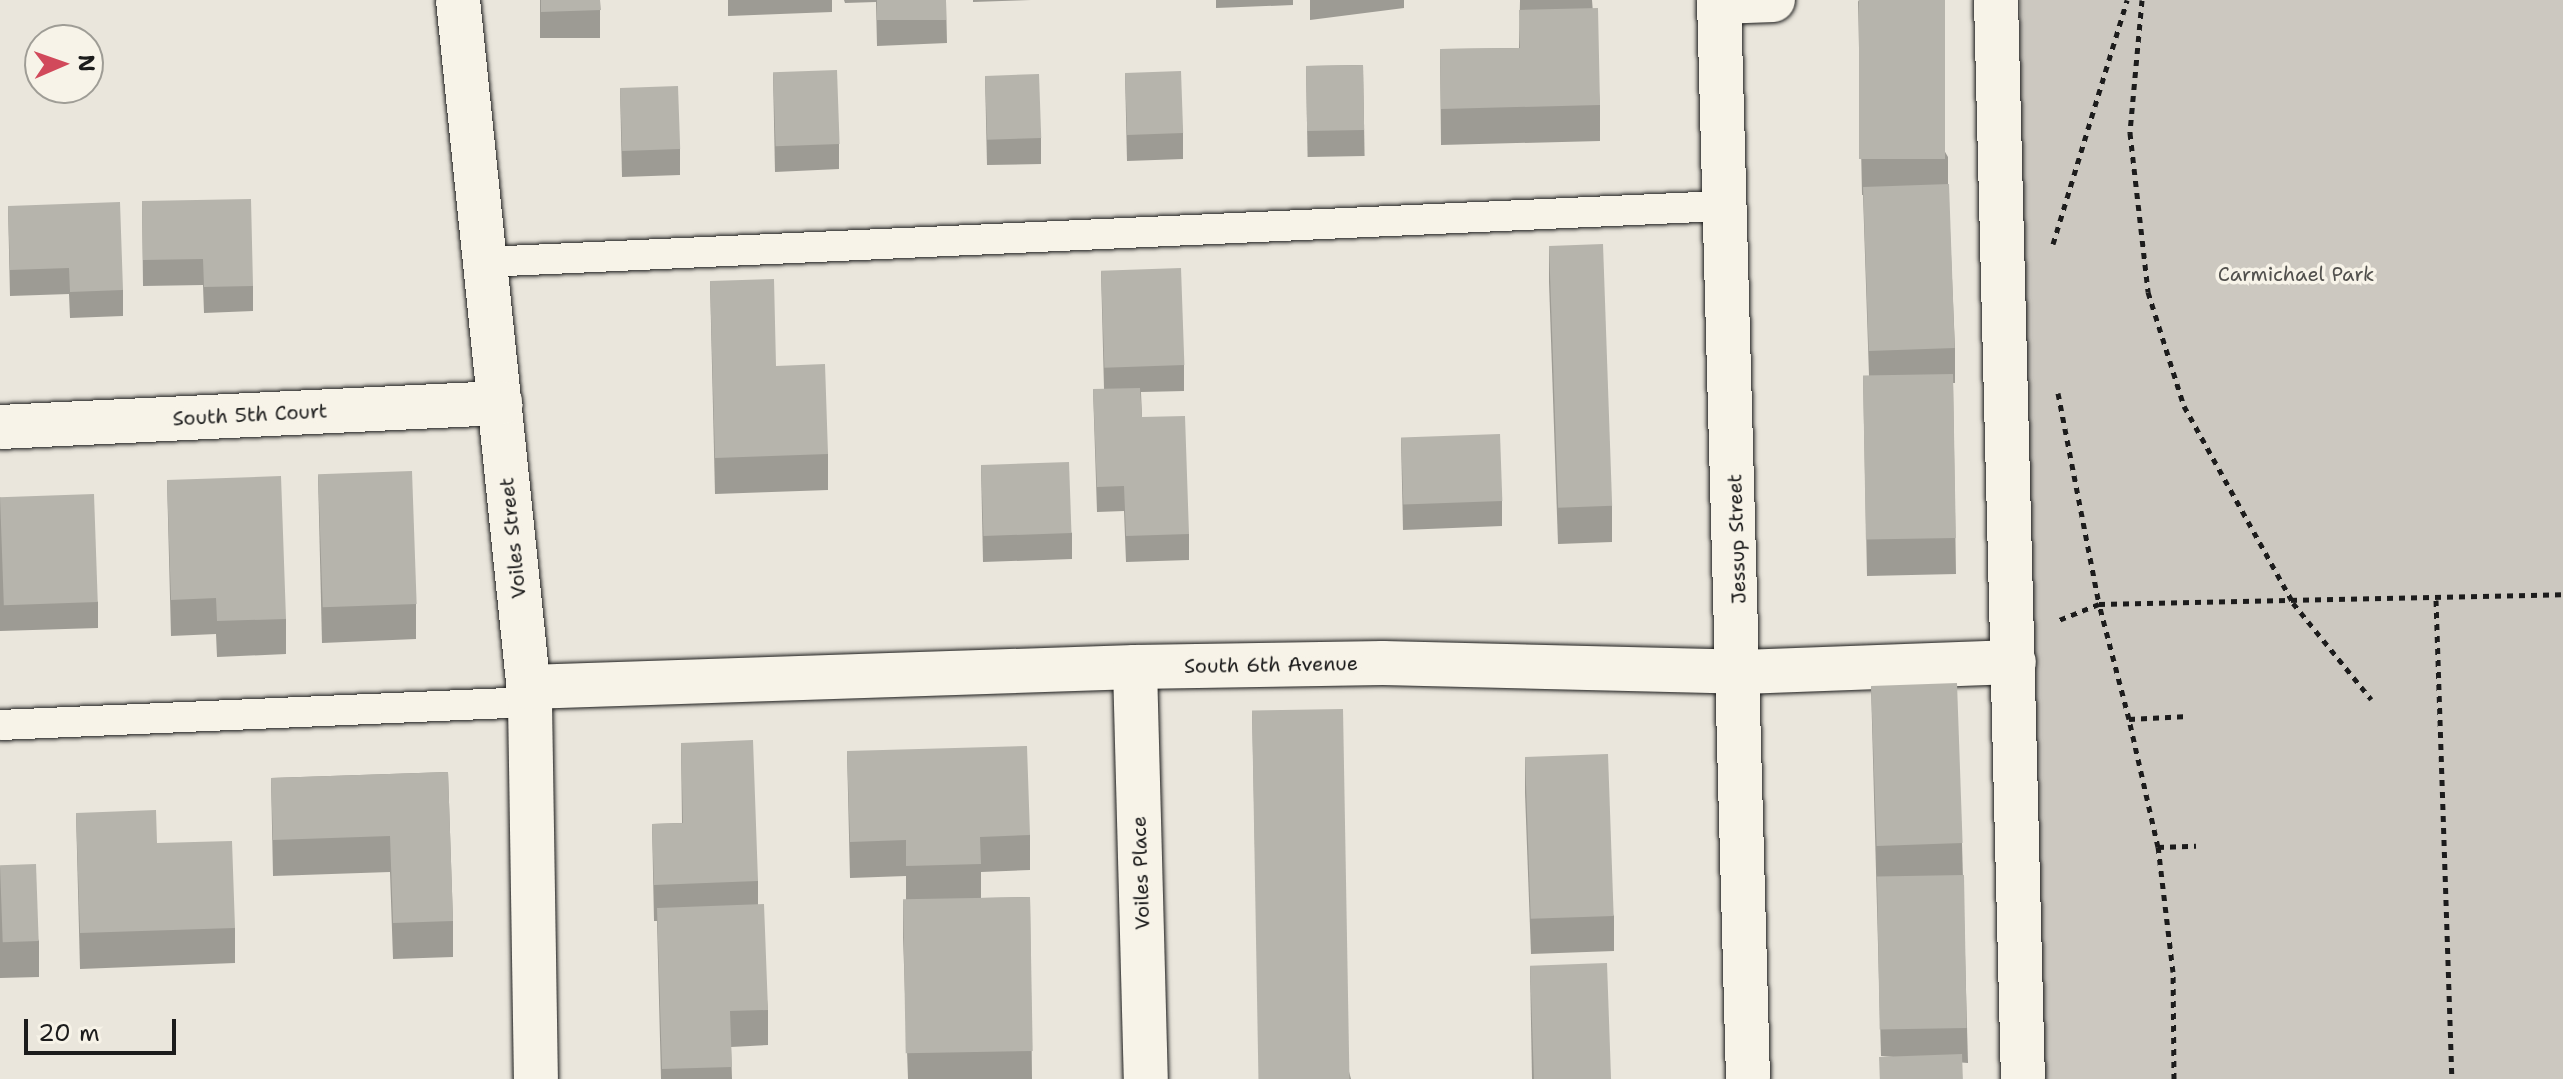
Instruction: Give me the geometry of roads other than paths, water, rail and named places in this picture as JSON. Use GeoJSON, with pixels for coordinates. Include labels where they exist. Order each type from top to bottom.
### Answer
{"type":"FeatureCollection","features":[{"type":"Feature","properties":{"kind":"street","name":"Voiles Street"},"geometry":{"type":"LineString","coordinates":[[458,0],[529,695],[536,1079]]}},
{"type":"Feature","properties":{"kind":"street"},"geometry":{"type":"LineString","coordinates":[[1719,1],[1773,0]]}},
{"type":"Feature","properties":{"kind":"street"},"geometry":{"type":"LineString","coordinates":[[1996,0],[2022,639],[2023,1079]]}},
{"type":"Feature","properties":{"kind":"street","name":"Jessup Street"},"geometry":{"type":"LineString","coordinates":[[1719,1],[1742,672],[1748,1079]]}},
{"type":"Feature","properties":{"kind":"street","name":"South 5th Court"},"geometry":{"type":"LineString","coordinates":[[0,427],[500,403]]}},
{"type":"Feature","properties":{"kind":"street","name":"South 6th Avenue"},"geometry":{"type":"LineString","coordinates":[[529,695],[1135,667],[1383,663],[1742,672],[2022,639]]}},
{"type":"Feature","properties":{"kind":"street","name":"Voiles Place"},"geometry":{"type":"LineString","coordinates":[[1135,667],[1146,1079]]}},
{"type":"Feature","properties":{"kind":"lane"},"geometry":{"type":"LineString","coordinates":[[484,262],[1724,206]]}},
{"type":"Feature","properties":{"kind":"lane"},"geometry":{"type":"LineString","coordinates":[[0,725],[529,695]]}},
{"type":"Feature","properties":{"kind":"park label","name":"Carmichael Park"},"geometry":{"type":"Point","coordinates":[2296,274]}}]}
